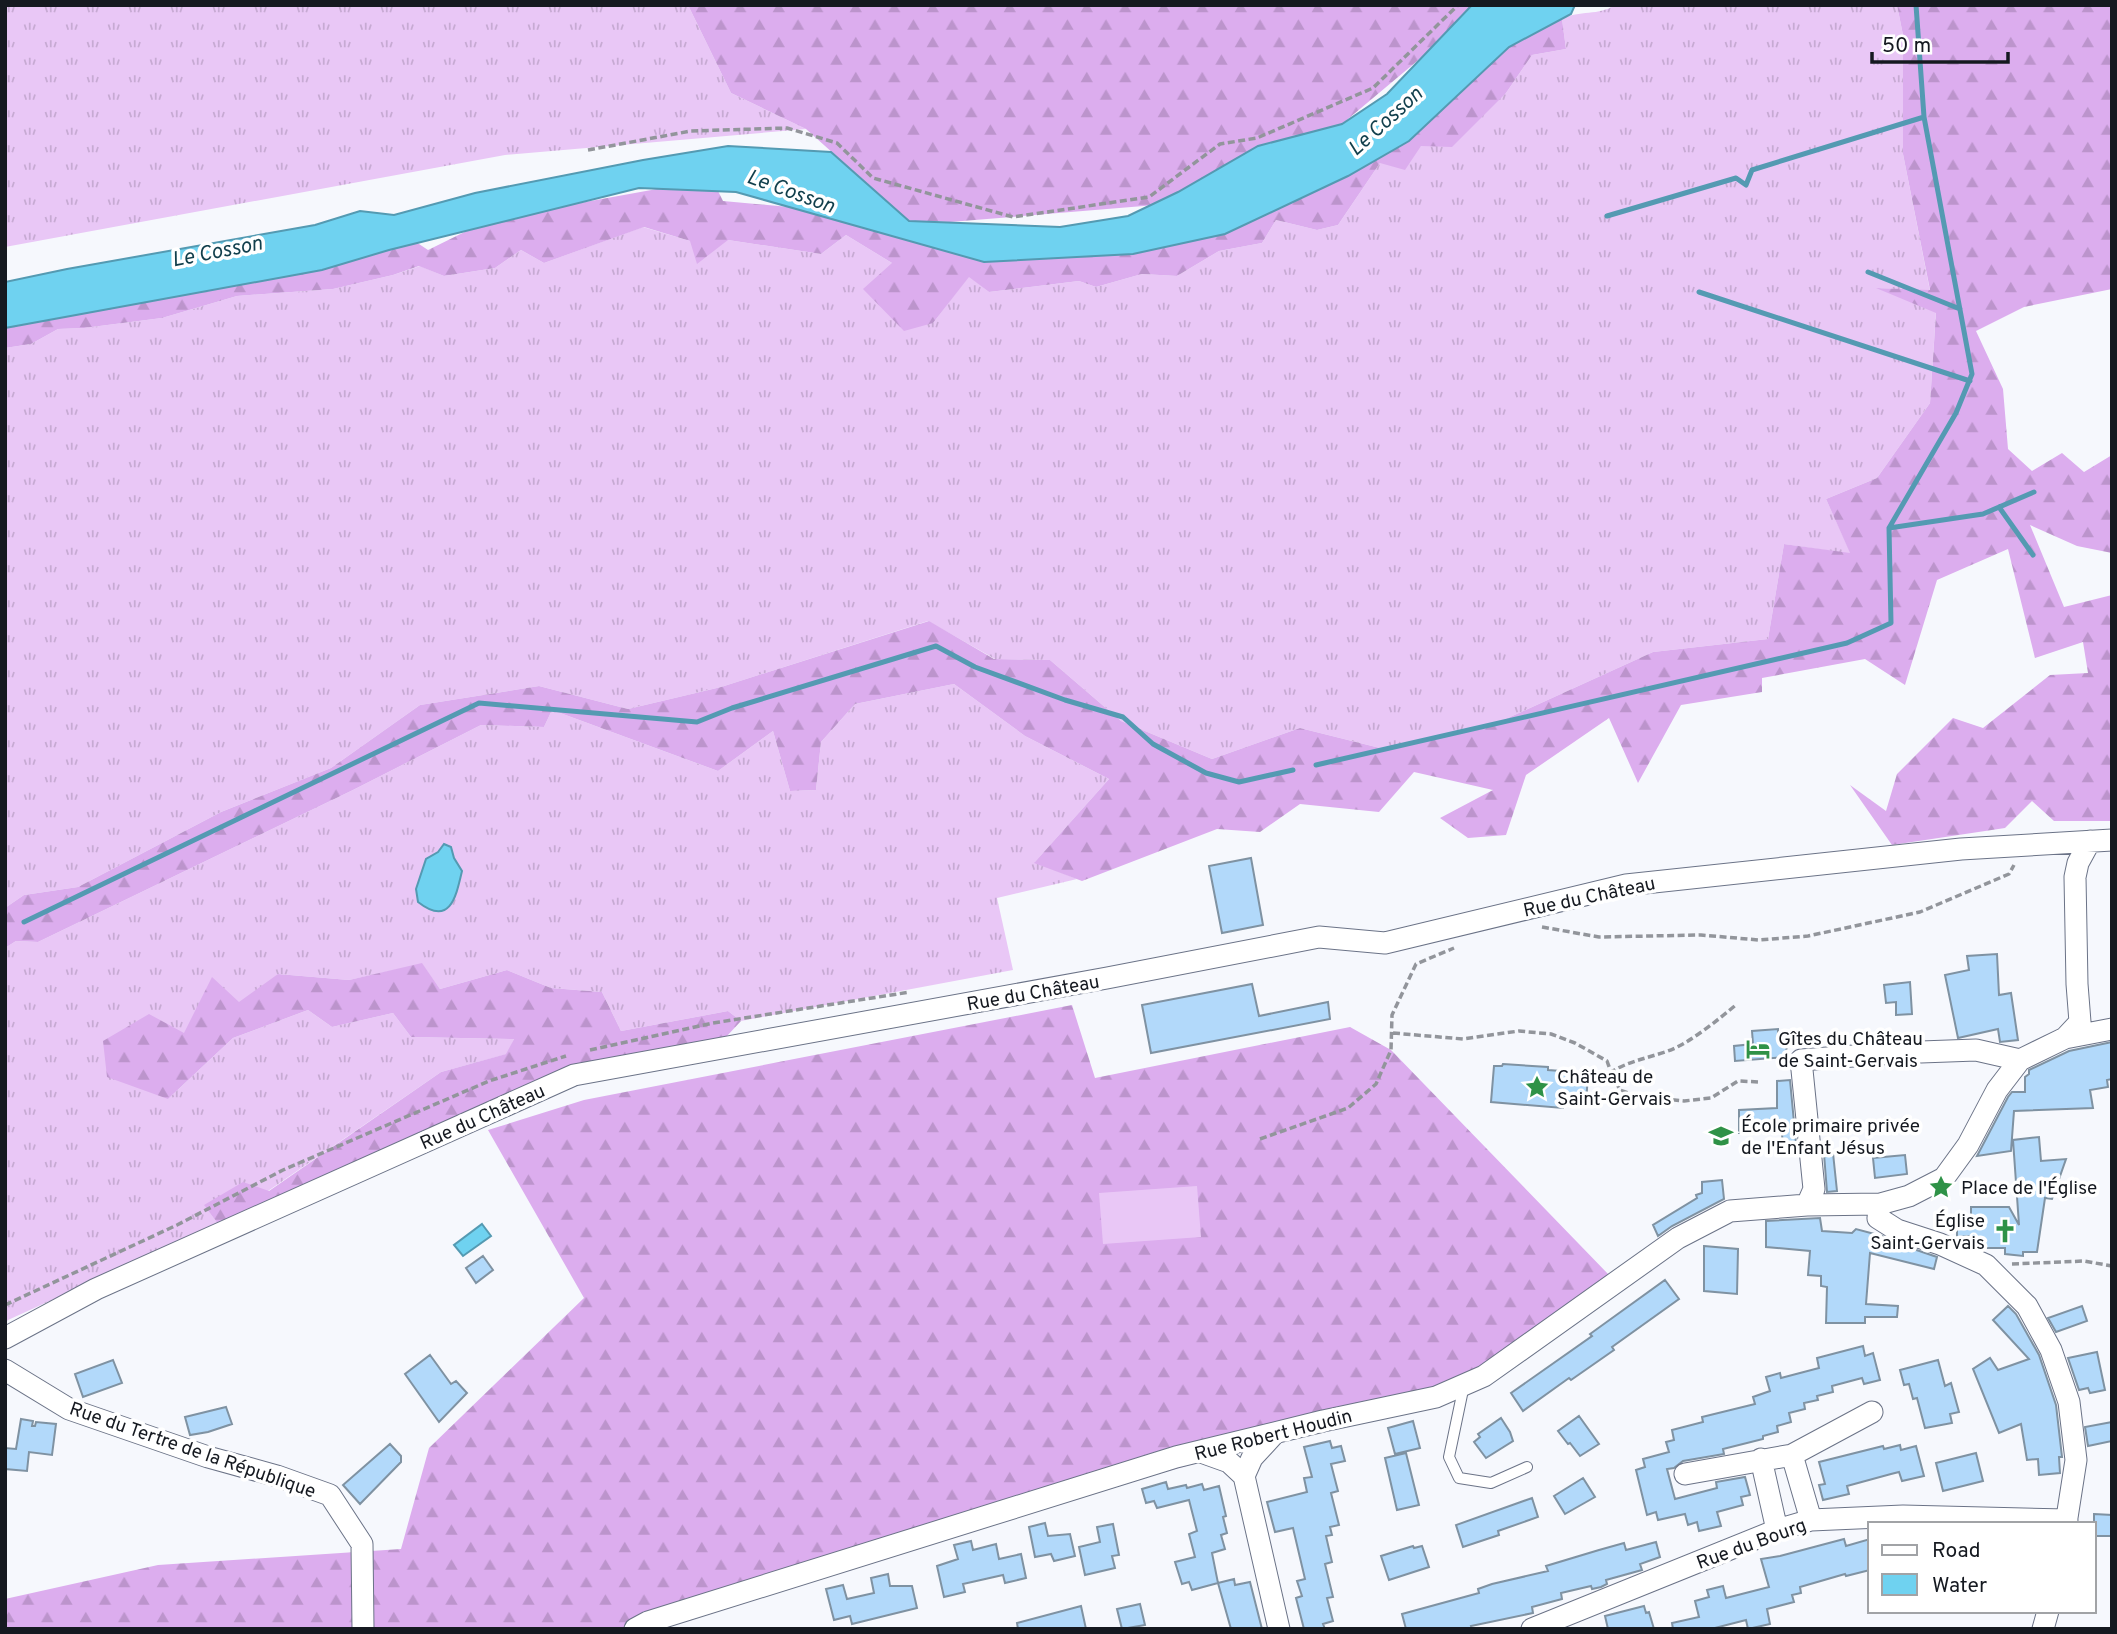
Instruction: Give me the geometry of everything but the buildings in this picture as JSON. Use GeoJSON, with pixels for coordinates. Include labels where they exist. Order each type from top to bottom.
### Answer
{"type":"FeatureCollection","features":[{"type":"Feature","properties":{"kind":"street","name":"Rue du Château"},"geometry":{"type":"LineString","coordinates":[[5,1338],[96,1289],[574,1075],[1319,937],[1385,943],[1626,885],[1961,849],[2101,840]]}},
{"type":"Feature","properties":{"kind":"street"},"geometry":{"type":"LineString","coordinates":[[2065,1038],[2080,1022],[2075,877],[2078,863],[2101,840]]}},
{"type":"Feature","properties":{"kind":"street"},"geometry":{"type":"LineString","coordinates":[[1807,1205],[1814,1189],[1801,1060],[1976,1050],[2020,1060],[2065,1038],[2112,1029]]}},
{"type":"Feature","properties":{"kind":"street","name":"Rue Robert Houdin"},"geometry":{"type":"LineString","coordinates":[[635,1629],[662,1618],[1176,1457],[1436,1397],[1484,1376],[1678,1238],[1730,1211],[1807,1205],[1880,1204],[1909,1196],[1944,1178],[1968,1144],[1997,1090],[2020,1060]]}},
{"type":"Feature","properties":{"kind":"street"},"geometry":{"type":"LineString","coordinates":[[1880,1204],[1878,1217],[1897,1230],[1940,1244],[1986,1265],[2027,1306],[2052,1350],[2069,1402],[2076,1460],[2066,1522]]}},
{"type":"Feature","properties":{"kind":"street","name":"Rue du Tertre de la République"},"geometry":{"type":"LineString","coordinates":[[5,1370],[69,1409],[330,1495],[362,1545],[363,1629]]}},
{"type":"Feature","properties":{"kind":"street"},"geometry":{"type":"LineString","coordinates":[[1685,1474],[1792,1455],[1872,1412]]}},
{"type":"Feature","properties":{"kind":"street"},"geometry":{"type":"LineString","coordinates":[[1244,1476],[1252,1458],[1275,1433]]}},
{"type":"Feature","properties":{"kind":"street"},"geometry":{"type":"LineString","coordinates":[[1201,1452],[1228,1462],[1244,1476],[1279,1629]]}},
{"type":"Feature","properties":{"kind":"street"},"geometry":{"type":"LineString","coordinates":[[1792,1455],[1811,1520]]}},
{"type":"Feature","properties":{"kind":"street"},"geometry":{"type":"LineString","coordinates":[[1760,1459],[1777,1530]]}},
{"type":"Feature","properties":{"kind":"street","name":"Rue du Bourg"},"geometry":{"type":"LineString","coordinates":[[1532,1629],[1777,1530],[1811,1520],[1903,1516],[2066,1522]]}},
{"type":"Feature","properties":{"kind":"lane"},"geometry":{"type":"LineString","coordinates":[[1464,1385],[1449,1457],[1460,1478],[1491,1483],[1527,1467]]}},
{"type":"Feature","properties":{"kind":"path"},"geometry":{"type":"LineString","coordinates":[[588,150],[691,131],[787,128],[837,143],[873,178],[1013,217],[1149,197],[1220,144],[1257,138],[1373,88],[1458,5]]}},
{"type":"Feature","properties":{"kind":"path"},"geometry":{"type":"LineString","coordinates":[[1532,929],[1546,926],[1599,937],[1701,934],[1759,940],[1808,936],[1920,912],[2009,874],[2027,845]]}},
{"type":"Feature","properties":{"kind":"path"},"geometry":{"type":"LineString","coordinates":[[1260,1139],[1348,1108],[1376,1084],[1391,1050],[1392,1015],[1416,964],[1454,948]]}},
{"type":"Feature","properties":{"kind":"path"},"geometry":{"type":"LineString","coordinates":[[1611,1073],[1627,1063],[1671,1050],[1737,1004]]}},
{"type":"Feature","properties":{"kind":"path"},"geometry":{"type":"LineString","coordinates":[[1393,1033],[1463,1039],[1519,1031],[1550,1034],[1575,1042],[1607,1061],[1620,1090],[1637,1096],[1685,1101],[1710,1098],[1738,1081],[1760,1082]]}},
{"type":"Feature","properties":{"kind":"path"},"geometry":{"type":"LineString","coordinates":[[1986,1265],[2084,1261],[2112,1266]]}},
{"type":"Feature","properties":{"kind":"green space"},"geometry":{"type":"Polygon","coordinates":[[[5,5],[688,5],[731,93],[806,129],[505,155],[5,247],[5,5]]]}},
{"type":"Feature","properties":{"kind":"green space"},"geometry":{"type":"Polygon","coordinates":[[[688,5],[1484,5],[1342,124],[1192,202],[950,222],[909,221],[806,129],[731,93],[688,5]]]}},
{"type":"Feature","properties":{"kind":"green space"},"geometry":{"type":"Polygon","coordinates":[[[1615,5],[1897,5],[1903,35],[1903,154],[1930,291],[1879,288],[1936,312],[1930,403],[1877,478],[1826,499],[1851,554],[1784,544],[1768,639],[1653,652],[1486,728],[1384,749],[1300,728],[1212,759],[1121,721],[1050,660],[995,659],[928,621],[721,687],[628,709],[539,686],[420,705],[331,768],[221,812],[78,887],[24,895],[5,908],[5,348],[31,344],[58,329],[162,318],[237,296],[333,289],[420,266],[444,276],[495,268],[521,250],[544,263],[643,227],[690,241],[728,240],[821,254],[846,235],[892,263],[933,323],[969,276],[989,292],[1079,281],[1096,287],[1142,274],[1177,276],[1219,251],[1262,243],[1276,220],[1317,230],[1338,225],[1380,163],[1421,146],[1506,93],[1532,55],[1566,49],[1562,19],[1602,11],[1615,5]]]}},
{"type":"Feature","properties":{"kind":"green space"},"geometry":{"type":"Polygon","coordinates":[[[1897,5],[2112,5],[2112,289],[2024,307],[1976,331],[2003,389],[2008,449],[2032,471],[2062,453],[2084,472],[2112,455],[2112,553],[2077,546],[2030,525],[2064,607],[2112,595],[2112,821],[2054,821],[2032,801],[2005,828],[1892,845],[1850,785],[1886,811],[1897,774],[1953,718],[1983,728],[2050,675],[2088,673],[2083,642],[2035,658],[2008,549],[1937,580],[1905,685],[1865,659],[1762,678],[1762,692],[1681,705],[1638,783],[1609,718],[1526,775],[1506,835],[1468,838],[1440,818],[1493,790],[1414,772],[1379,812],[1300,804],[1260,832],[1217,829],[1082,881],[1034,863],[1109,779],[1025,736],[954,684],[855,704],[821,742],[816,790],[790,791],[773,731],[718,771],[552,710],[544,727],[481,725],[38,942],[16,941],[5,948],[5,908],[24,895],[78,887],[221,812],[331,768],[420,705],[539,686],[628,709],[721,687],[929,621],[994,659],[1050,660],[1121,721],[1212,759],[1300,728],[1384,749],[1486,728],[1653,652],[1768,639],[1784,544],[1850,553],[1826,499],[1877,478],[1930,403],[1936,313],[1876,288],[1930,290],[1903,154],[1903,35],[1897,5]]]}},
{"type":"Feature","properties":{"kind":"green space"},"geometry":{"type":"Polygon","coordinates":[[[1562,19],[1566,49],[1532,55],[1506,93],[1452,147],[1421,146],[1405,170],[1380,163],[1338,225],[1317,230],[1276,220],[1262,243],[1219,251],[1177,276],[1142,274],[1096,287],[1079,281],[989,292],[969,277],[933,323],[904,331],[863,289],[892,263],[846,235],[821,254],[728,240],[697,264],[690,241],[644,227],[544,263],[521,250],[495,268],[444,276],[419,266],[333,289],[237,296],[162,318],[58,329],[31,344],[5,348],[5,313],[413,240],[428,250],[491,219],[712,179],[723,201],[822,210],[984,262],[1129,243],[1562,19]]]}},
{"type":"Feature","properties":{"kind":"green space"},"geometry":{"type":"Polygon","coordinates":[[[954,684],[1025,736],[1109,779],[1035,862],[1077,879],[997,898],[1013,970],[741,1021],[728,1011],[621,1031],[602,992],[551,988],[507,970],[440,989],[422,964],[349,980],[278,974],[168,1099],[233,1038],[308,1010],[332,1027],[393,1013],[411,1037],[514,1039],[507,1054],[441,1072],[268,1191],[205,1206],[218,1224],[5,1323],[5,948],[16,941],[38,942],[481,725],[544,727],[552,710],[718,771],[773,731],[790,791],[816,790],[821,742],[855,704],[954,684]]]}},
{"type":"Feature","properties":{"kind":"green space"},"geometry":{"type":"Polygon","coordinates":[[[422,963],[440,989],[507,970],[551,988],[602,992],[621,1031],[728,1011],[741,1021],[726,1037],[555,1073],[218,1224],[204,1205],[243,1182],[269,1191],[441,1072],[506,1054],[514,1039],[411,1037],[393,1013],[332,1027],[308,1010],[233,1038],[168,1099],[107,1077],[103,1041],[149,1014],[184,1033],[212,977],[239,1002],[278,974],[349,980],[422,963]]]}},
{"type":"Feature","properties":{"kind":"green space"},"geometry":{"type":"Polygon","coordinates":[[[1072,1005],[1095,1078],[1350,1027],[1391,1050],[1610,1276],[1477,1386],[699,1600],[642,1629],[5,1629],[5,1599],[158,1565],[401,1549],[429,1448],[584,1298],[488,1130],[584,1100],[1072,1005]]]}},
{"type":"Feature","properties":{"kind":"green space"},"geometry":{"type":"Polygon","coordinates":[[[1197,1186],[1201,1237],[1103,1244],[1099,1193],[1197,1186]]]}},
{"type":"Feature","properties":{"kind":"water","name":"Le Cosson"},"geometry":{"type":"Polygon","coordinates":[[[1472,5],[1575,5],[1571,14],[1509,47],[1409,141],[1348,176],[1225,234],[1133,254],[984,262],[736,192],[639,188],[389,250],[322,270],[5,328],[5,282],[315,225],[360,211],[394,215],[475,193],[728,146],[831,152],[909,221],[1060,227],[1128,216],[1178,192],[1258,146],[1342,124],[1387,94],[1472,5]]]}},
{"type":"Feature","properties":{"kind":"water"},"geometry":{"type":"Polygon","coordinates":[[[444,844],[451,847],[462,871],[450,906],[438,911],[418,902],[416,889],[426,859],[438,852],[444,844]]]}},
{"type":"Feature","properties":{"kind":"water"},"geometry":{"type":"Polygon","coordinates":[[[482,1224],[491,1236],[463,1256],[454,1245],[482,1224]]]}},
{"type":"Feature","properties":{"kind":"waterway"},"geometry":{"type":"LineString","coordinates":[[1316,765],[1847,643],[1891,623],[1889,528],[1956,413],[1972,374],[1924,117],[1916,5]]}},
{"type":"Feature","properties":{"kind":"waterway"},"geometry":{"type":"LineString","coordinates":[[1607,216],[1736,178],[1746,185],[1752,170],[1924,117]]}},
{"type":"Feature","properties":{"kind":"waterway"},"geometry":{"type":"LineString","coordinates":[[1868,272],[1960,309]]}},
{"type":"Feature","properties":{"kind":"waterway"},"geometry":{"type":"LineString","coordinates":[[1699,292],[1970,381]]}},
{"type":"Feature","properties":{"kind":"waterway"},"geometry":{"type":"LineString","coordinates":[[1889,528],[1983,514],[2034,492]]}},
{"type":"Feature","properties":{"kind":"waterway"},"geometry":{"type":"LineString","coordinates":[[1999,507],[2033,555]]}},
{"type":"Feature","properties":{"kind":"waterway"},"geometry":{"type":"LineString","coordinates":[[24,922],[479,703],[697,722],[732,708],[936,646],[975,667],[1065,700],[1123,717],[1153,744],[1206,773],[1239,782],[1293,770]]}},
{"type":"Feature","properties":{"kind":"place","name":"Gîtes du Château de Saint-Gervais"},"geometry":{"type":"Point","coordinates":[1758,1049]}},
{"type":"Feature","properties":{"kind":"place","name":"Château de Saint-Gervais"},"geometry":{"type":"Point","coordinates":[1537,1087]}},
{"type":"Feature","properties":{"kind":"place","name":"École primaire privée de l'Enfant Jésus"},"geometry":{"type":"Point","coordinates":[1721,1136]}},
{"type":"Feature","properties":{"kind":"place","name":"Place de l'Église"},"geometry":{"type":"Point","coordinates":[1941,1187]}},
{"type":"Feature","properties":{"kind":"place","name":"Église Saint-Gervais"},"geometry":{"type":"Point","coordinates":[2005,1231]}}]}
